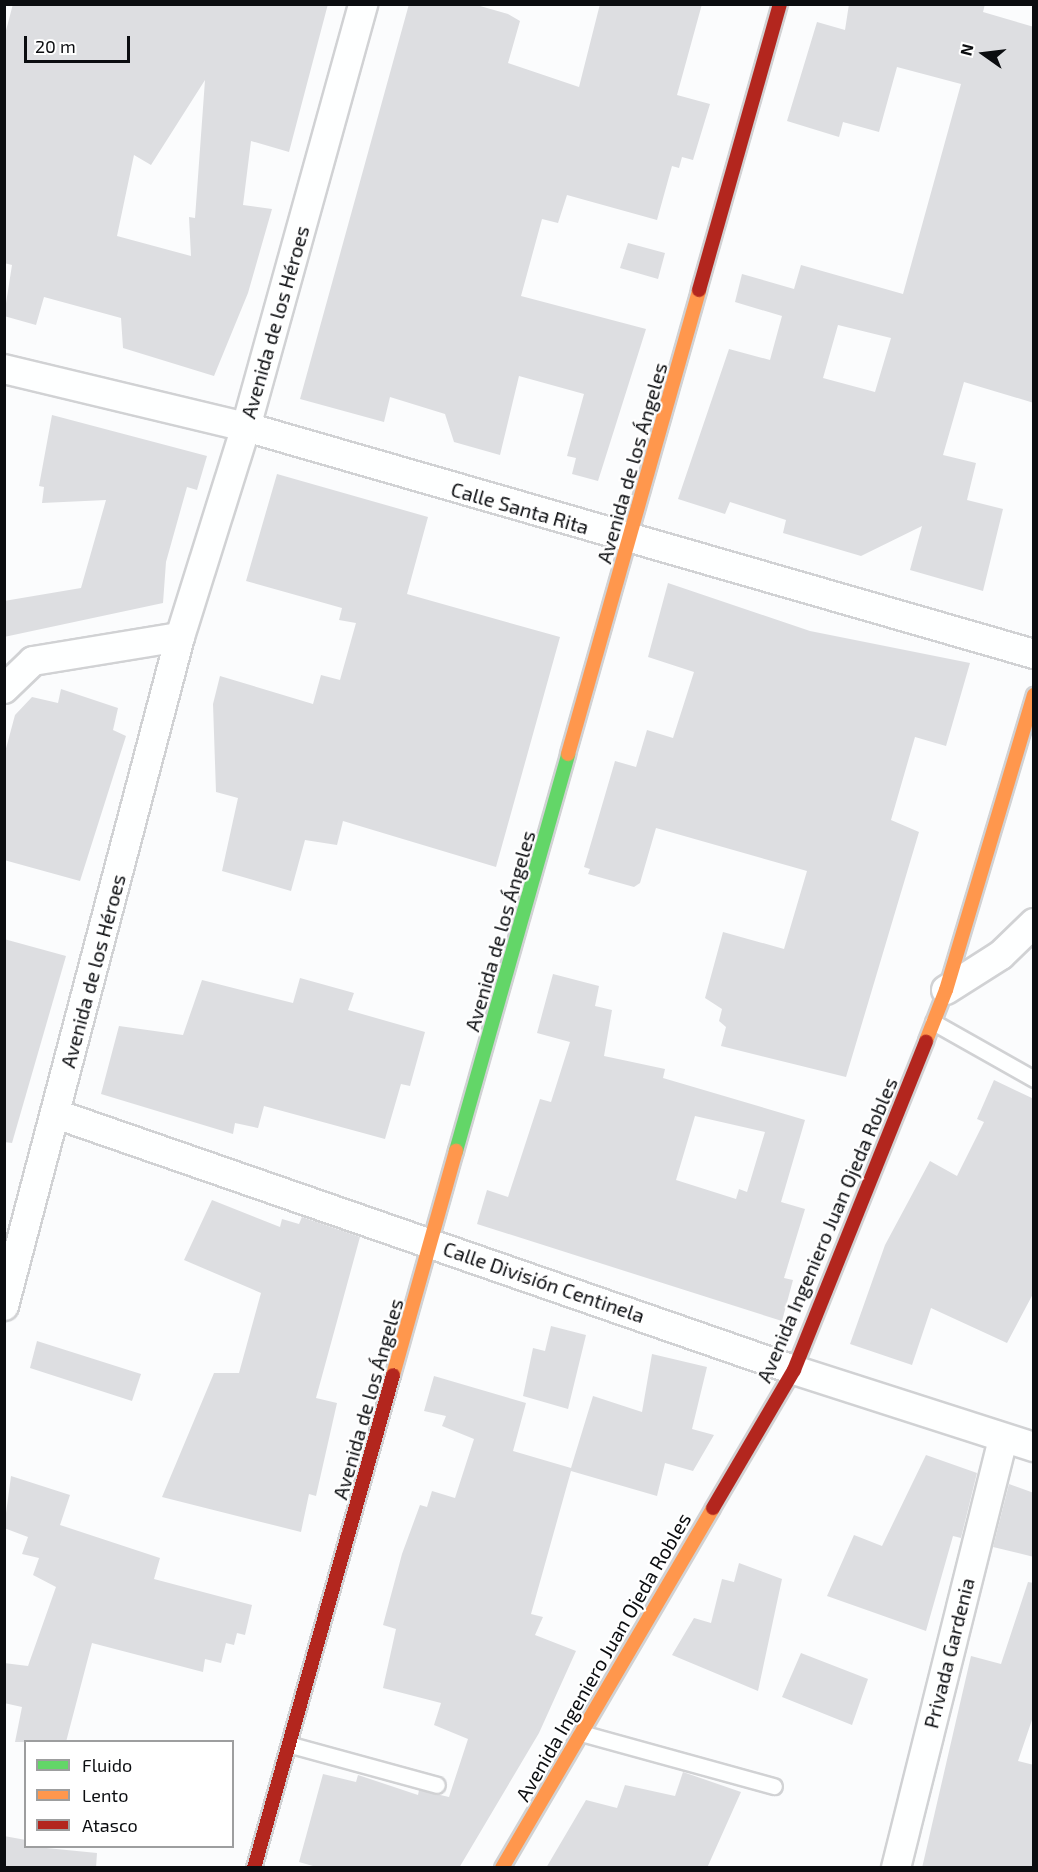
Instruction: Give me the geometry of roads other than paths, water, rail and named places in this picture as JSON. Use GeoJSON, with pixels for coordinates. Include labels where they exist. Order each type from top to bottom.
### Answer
{"type":"FeatureCollection","features":[{"type":"Feature","properties":{"kind":"street","name":"Avenida de los Héroes"},"geometry":{"type":"LineString","coordinates":[[4,1306],[180,637],[246,427],[363,4]]}},
{"type":"Feature","properties":{"kind":"street","name":"Avenida de los Ángeles"},"geometry":{"type":"LineString","coordinates":[[254,1868],[291,1745],[780,4]]}},
{"type":"Feature","properties":{"kind":"street","name":"Calle Santa Rita"},"geometry":{"type":"LineString","coordinates":[[4,369],[246,427],[630,541],[1034,654]]}},
{"type":"Feature","properties":{"kind":"street"},"geometry":{"type":"LineString","coordinates":[[4,689],[33,661],[180,637]]}},
{"type":"Feature","properties":{"kind":"street","name":"Avenida Ingeniero Juan Ojeda Robles"},"geometry":{"type":"LineString","coordinates":[[502,1868],[794,1370],[946,990],[1034,695]]}},
{"type":"Feature","properties":{"kind":"street"},"geometry":{"type":"LineString","coordinates":[[946,990],[1001,955],[1034,923]]}},
{"type":"Feature","properties":{"kind":"street","name":"Calle División Centinela"},"geometry":{"type":"LineString","coordinates":[[56,1114],[432,1242],[794,1370],[1034,1447]]}},
{"type":"Feature","properties":{"kind":"street","name":"Privada Gardenia"},"geometry":{"type":"LineString","coordinates":[[896,1868],[1003,1438]]}},
{"type":"Feature","properties":{"kind":"lane"},"geometry":{"type":"LineString","coordinates":[[933,1022],[1034,1079]]}},
{"type":"Feature","properties":{"kind":"lane"},"geometry":{"type":"LineString","coordinates":[[581,1733],[774,1786]]}},
{"type":"Feature","properties":{"kind":"lane"},"geometry":{"type":"LineString","coordinates":[[291,1745],[437,1785]]}}]}
